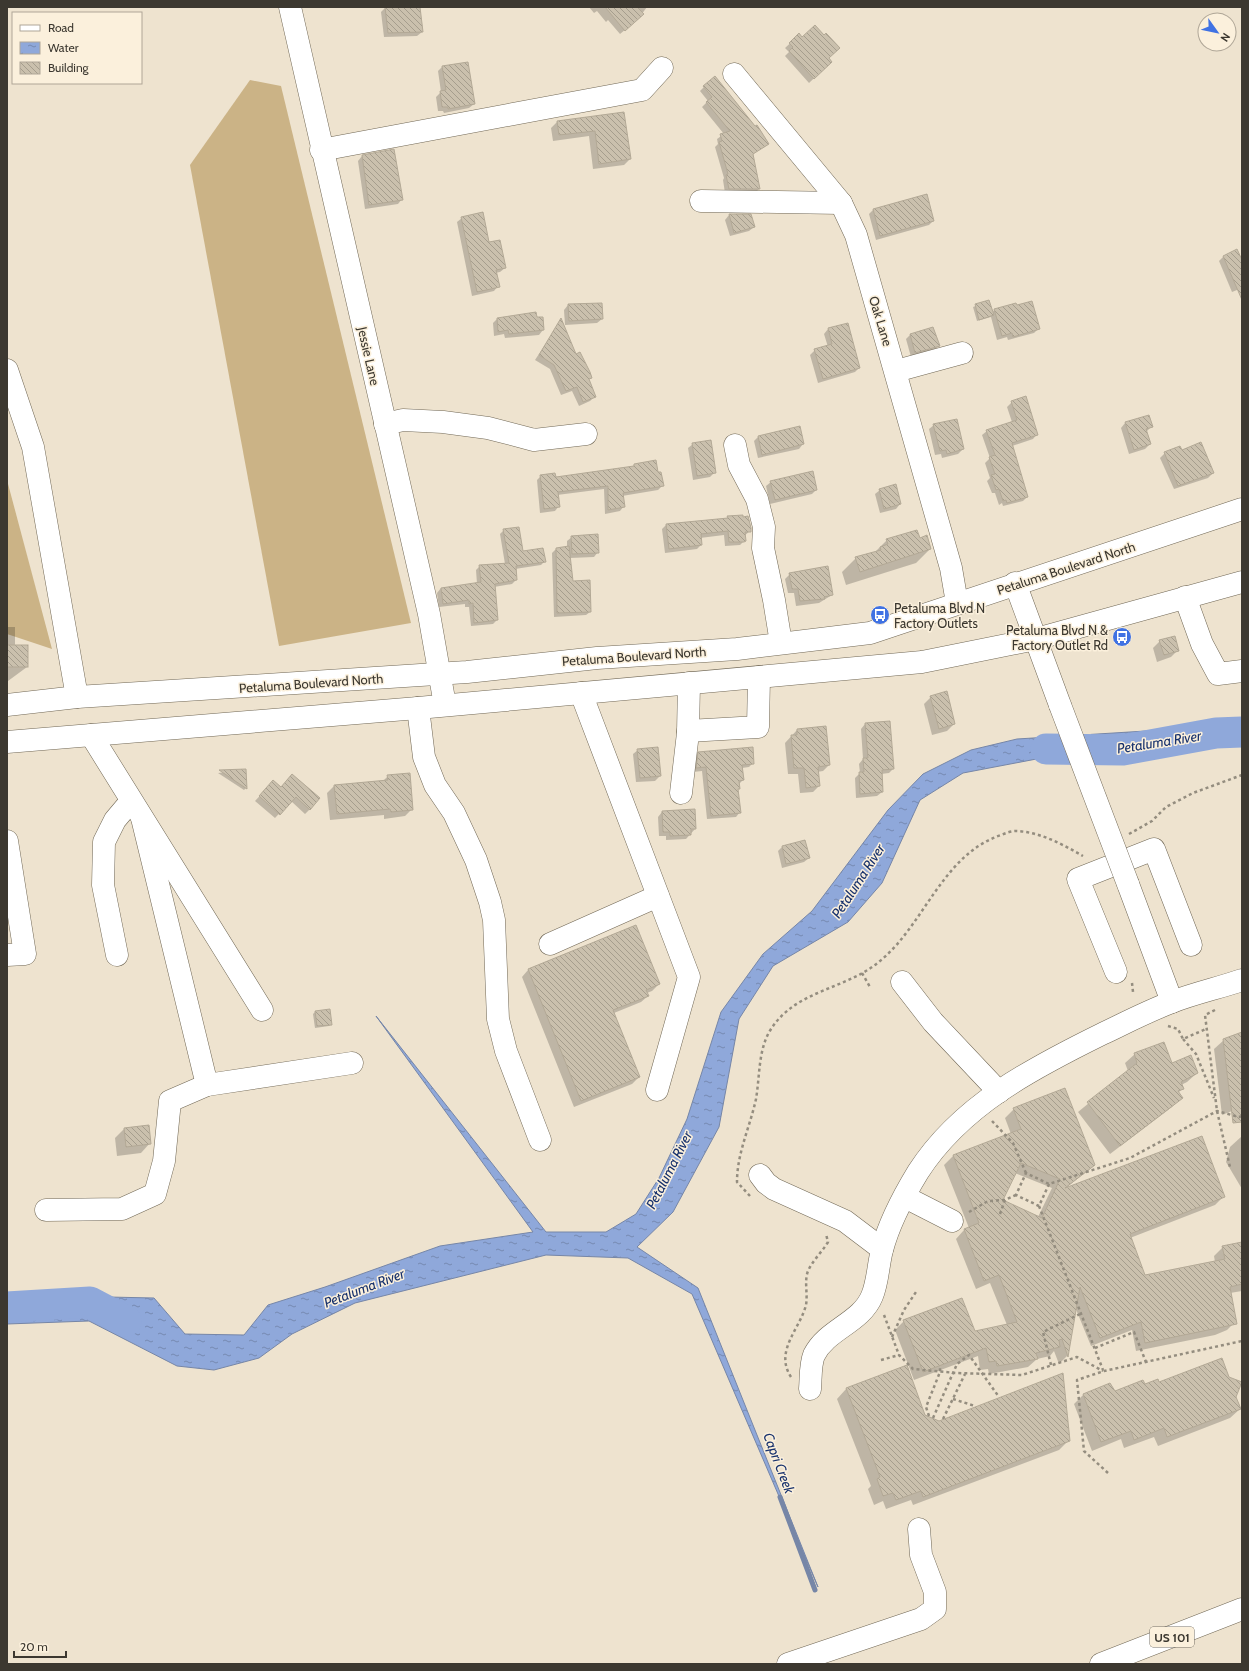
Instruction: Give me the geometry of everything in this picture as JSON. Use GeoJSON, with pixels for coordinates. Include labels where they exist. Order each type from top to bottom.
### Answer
{"type":"FeatureCollection","features":[{"type":"Feature","properties":{"kind":"main road","name":"Jessie Lane"},"geometry":{"type":"LineString","coordinates":[[290,7],[321,150],[429,614],[445,705]]}},
{"type":"Feature","properties":{"kind":"main road"},"geometry":{"type":"LineString","coordinates":[[321,150],[642,90],[662,68]]}},
{"type":"Feature","properties":{"kind":"main road","name":"Oak Lane"},"geometry":{"type":"LineString","coordinates":[[734,74],[841,203],[856,235],[951,568],[957,603]]}},
{"type":"Feature","properties":{"kind":"main road"},"geometry":{"type":"LineString","coordinates":[[701,201],[841,203]]}},
{"type":"Feature","properties":{"kind":"main road"},"geometry":{"type":"LineString","coordinates":[[896,371],[962,354]]}},
{"type":"Feature","properties":{"kind":"main road"},"geometry":{"type":"LineString","coordinates":[[7,370],[33,447],[77,697]]}},
{"type":"Feature","properties":{"kind":"main road"},"geometry":{"type":"LineString","coordinates":[[385,424],[403,420],[443,422],[488,428],[534,440],[586,434]]}},
{"type":"Feature","properties":{"kind":"main road"},"geometry":{"type":"LineString","coordinates":[[735,445],[739,465],[756,499],[764,527],[763,548],[781,643]]}},
{"type":"Feature","properties":{"kind":"main road","name":"Petaluma Boulevard North"},"geometry":{"type":"LineString","coordinates":[[7,705],[77,697],[440,674],[597,658],[737,649],[870,633],[1015,583],[1050,574],[1242,509]]}},
{"type":"Feature","properties":{"kind":"main road"},"geometry":{"type":"LineString","coordinates":[[7,742],[418,708],[922,662],[1036,639],[1242,582]]}},
{"type":"Feature","properties":{"kind":"main road"},"geometry":{"type":"LineString","coordinates":[[1015,583],[1172,1002]]}},
{"type":"Feature","properties":{"kind":"main road"},"geometry":{"type":"LineString","coordinates":[[1185,597],[1202,644],[1218,674],[1242,672]]}},
{"type":"Feature","properties":{"kind":"main road"},"geometry":{"type":"LineString","coordinates":[[688,731],[758,728],[759,677]]}},
{"type":"Feature","properties":{"kind":"main road"},"geometry":{"type":"LineString","coordinates":[[681,793],[688,731],[689,683]]}},
{"type":"Feature","properties":{"kind":"main road"},"geometry":{"type":"LineString","coordinates":[[581,693],[689,977],[658,1090]]}},
{"type":"Feature","properties":{"kind":"main road"},"geometry":{"type":"LineString","coordinates":[[418,708],[424,757],[435,785],[454,813],[476,860],[490,902],[494,920],[498,1019],[506,1051],[540,1140]]}},
{"type":"Feature","properties":{"kind":"main road"},"geometry":{"type":"LineString","coordinates":[[91,735],[262,1010]]}},
{"type":"Feature","properties":{"kind":"main road"},"geometry":{"type":"LineString","coordinates":[[117,955],[103,885],[104,842],[115,820],[137,809]]}},
{"type":"Feature","properties":{"kind":"main road"},"geometry":{"type":"LineString","coordinates":[[137,809],[207,1085]]}},
{"type":"Feature","properties":{"kind":"main road"},"geometry":{"type":"LineString","coordinates":[[7,841],[25,954],[7,955]]}},
{"type":"Feature","properties":{"kind":"main road"},"geometry":{"type":"LineString","coordinates":[[1116,972],[1078,879],[1154,849],[1191,945]]}},
{"type":"Feature","properties":{"kind":"main road"},"geometry":{"type":"LineString","coordinates":[[550,944],[658,896]]}},
{"type":"Feature","properties":{"kind":"main road"},"geometry":{"type":"LineString","coordinates":[[802,1385],[811,1366],[814,1355],[824,1340],[864,1310],[872,1297],[882,1249],[904,1197],[919,1171],[946,1134],[978,1106],[1018,1078],[1064,1053],[1172,1002],[1242,980]]}},
{"type":"Feature","properties":{"kind":"main road"},"geometry":{"type":"LineString","coordinates":[[902,982],[934,1022],[999,1092]]}},
{"type":"Feature","properties":{"kind":"main road"},"geometry":{"type":"LineString","coordinates":[[46,1210],[122,1209],[155,1194],[164,1161],[170,1101],[207,1085],[352,1063]]}},
{"type":"Feature","properties":{"kind":"main road"},"geometry":{"type":"LineString","coordinates":[[760,1175],[774,1189],[845,1221],[882,1249]]}},
{"type":"Feature","properties":{"kind":"main road"},"geometry":{"type":"LineString","coordinates":[[904,1197],[952,1221]]}},
{"type":"Feature","properties":{"kind":"main road"},"geometry":{"type":"LineString","coordinates":[[788,1664],[921,1619],[935,1609],[935,1592],[921,1555],[919,1529]]}},
{"type":"Feature","properties":{"kind":"main road","name":"US 101"},"geometry":{"type":"LineString","coordinates":[[1101,1664],[1242,1609]]}},
{"type":"Feature","properties":{"kind":"path"},"geometry":{"type":"LineString","coordinates":[[1123,837],[1152,821],[1166,808],[1193,793],[1242,775]]}},
{"type":"Feature","properties":{"kind":"path"},"geometry":{"type":"LineString","coordinates":[[752,1197],[746,1193],[737,1182],[737,1169],[756,1099],[763,1049],[770,1031],[779,1017],[799,1002],[862,972],[879,962],[896,944],[946,877],[986,840],[1014,831],[1032,833],[1072,848],[1082,856],[1089,853]]}},
{"type":"Feature","properties":{"kind":"path"},"geometry":{"type":"LineString","coordinates":[[862,972],[870,987]]}},
{"type":"Feature","properties":{"kind":"path"},"geometry":{"type":"LineString","coordinates":[[1217,1010],[1205,1014],[1206,1029],[1216,1111],[1230,1167]]}},
{"type":"Feature","properties":{"kind":"path"},"geometry":{"type":"LineString","coordinates":[[1164,1028],[1170,1026],[1178,1029],[1183,1039],[1196,1054],[1216,1103]]}},
{"type":"Feature","properties":{"kind":"path"},"geometry":{"type":"LineString","coordinates":[[1183,1039],[1206,1029]]}},
{"type":"Feature","properties":{"kind":"path"},"geometry":{"type":"LineString","coordinates":[[988,1117],[1013,1143],[1026,1173],[1049,1184],[1130,1158],[1216,1111],[1239,1117],[1242,1116]]}},
{"type":"Feature","properties":{"kind":"path"},"geometry":{"type":"LineString","coordinates":[[952,1221],[988,1201],[1006,1200],[1016,1195],[1026,1173]]}},
{"type":"Feature","properties":{"kind":"path"},"geometry":{"type":"LineString","coordinates":[[1039,1206],[1049,1184]]}},
{"type":"Feature","properties":{"kind":"path"},"geometry":{"type":"LineString","coordinates":[[1016,1195],[1039,1206],[1104,1371]]}},
{"type":"Feature","properties":{"kind":"path"},"geometry":{"type":"LineString","coordinates":[[1000,1214],[1006,1200]]}},
{"type":"Feature","properties":{"kind":"path"},"geometry":{"type":"LineString","coordinates":[[802,1385],[786,1368],[785,1356],[788,1343],[804,1311],[807,1300],[808,1272],[828,1242],[826,1234],[822,1231]]}},
{"type":"Feature","properties":{"kind":"path"},"geometry":{"type":"LineString","coordinates":[[892,1337],[904,1310],[916,1292]]}},
{"type":"Feature","properties":{"kind":"path"},"geometry":{"type":"LineString","coordinates":[[881,1309],[899,1354],[912,1369],[966,1374],[1022,1375],[1077,1357],[1104,1371]]}},
{"type":"Feature","properties":{"kind":"path"},"geometry":{"type":"LineString","coordinates":[[1051,1365],[1043,1332],[1082,1314]]}},
{"type":"Feature","properties":{"kind":"path"},"geometry":{"type":"LineString","coordinates":[[1095,1348],[1134,1332],[1146,1362]]}},
{"type":"Feature","properties":{"kind":"path"},"geometry":{"type":"LineString","coordinates":[[1108,1473],[1084,1451],[1077,1380],[1104,1371],[1242,1341]]}},
{"type":"Feature","properties":{"kind":"path"},"geometry":{"type":"LineString","coordinates":[[881,1360],[899,1354]]}},
{"type":"Feature","properties":{"kind":"path"},"geometry":{"type":"LineString","coordinates":[[940,1366],[940,1372],[926,1407],[931,1417],[957,1364],[969,1355],[999,1397]]}},
{"type":"Feature","properties":{"kind":"path"},"geometry":{"type":"LineString","coordinates":[[943,1419],[966,1374]]}},
{"type":"Feature","properties":{"kind":"path"},"geometry":{"type":"LineString","coordinates":[[953,1399],[976,1406]]}},
{"type":"Feature","properties":{"kind":"shaded area"},"geometry":{"type":"Polygon","coordinates":[[[250,80],[281,86],[411,623],[279,646],[190,165],[250,80]]]}},
{"type":"Feature","properties":{"kind":"shaded area"},"geometry":{"type":"Polygon","coordinates":[[[7,480],[52,649],[7,634],[7,480]]]}},
{"type":"Feature","properties":{"kind":"water"},"geometry":{"type":"Polygon","coordinates":[[[1242,725],[1242,740],[1131,741],[963,773],[920,800],[882,883],[848,922],[773,966],[739,1019],[719,1127],[673,1212],[637,1247],[698,1288],[818,1587],[692,1294],[628,1258],[546,1255],[355,1303],[292,1334],[259,1358],[214,1370],[177,1366],[89,1321],[7,1324],[7,1302],[48,1311],[108,1297],[154,1298],[185,1334],[244,1335],[268,1305],[325,1287],[440,1246],[533,1232],[376,1016],[546,1232],[606,1232],[636,1214],[659,1178],[687,1119],[721,1012],[763,954],[812,911],[888,810],[923,774],[971,750],[1017,739],[1242,725]]]}},
{"type":"Feature","properties":{"kind":"pier"},"geometry":{"type":"Polygon","coordinates":[[[1090,732],[1097,750],[1052,758],[1043,735],[1090,732]]]}},
{"type":"Feature","properties":{"kind":"building"},"geometry":{"type":"Polygon","coordinates":[[[385,7],[420,7],[423,32],[388,33],[385,7]]]}},
{"type":"Feature","properties":{"kind":"building"},"geometry":{"type":"Polygon","coordinates":[[[605,7],[637,7],[644,14],[625,31],[605,7]]]}},
{"type":"Feature","properties":{"kind":"building"},"geometry":{"type":"Polygon","coordinates":[[[815,25],[824,35],[826,33],[840,48],[829,58],[832,62],[814,79],[789,51],[793,47],[789,43],[799,33],[802,37],[815,25]]]}},
{"type":"Feature","properties":{"kind":"building"},"geometry":{"type":"Polygon","coordinates":[[[468,62],[475,104],[448,109],[448,107],[442,107],[440,91],[446,90],[442,66],[468,62]]]}},
{"type":"Feature","properties":{"kind":"building"},"geometry":{"type":"Polygon","coordinates":[[[715,76],[755,126],[757,125],[769,144],[753,154],[760,189],[729,189],[726,175],[728,174],[719,142],[722,141],[720,134],[730,131],[706,102],[712,97],[703,86],[715,76]]]}},
{"type":"Feature","properties":{"kind":"building"},"geometry":{"type":"Polygon","coordinates":[[[624,112],[631,159],[599,164],[595,131],[559,135],[557,121],[624,112]]]}},
{"type":"Feature","properties":{"kind":"building"},"geometry":{"type":"Polygon","coordinates":[[[394,149],[403,200],[369,205],[362,155],[394,149]]]}},
{"type":"Feature","properties":{"kind":"building"},"geometry":{"type":"Polygon","coordinates":[[[927,194],[934,221],[880,236],[873,209],[927,194]]]}},
{"type":"Feature","properties":{"kind":"building"},"geometry":{"type":"Polygon","coordinates":[[[483,212],[489,242],[500,240],[506,268],[496,270],[500,287],[477,292],[461,217],[483,212]]]}},
{"type":"Feature","properties":{"kind":"building"},"geometry":{"type":"Polygon","coordinates":[[[729,214],[751,214],[755,227],[734,233],[729,214]]]}},
{"type":"Feature","properties":{"kind":"building"},"geometry":{"type":"Polygon","coordinates":[[[1237,249],[1242,260],[1242,300],[1223,256],[1237,249]]]}},
{"type":"Feature","properties":{"kind":"building"},"geometry":{"type":"Polygon","coordinates":[[[989,300],[994,315],[979,320],[975,304],[989,300]]]}},
{"type":"Feature","properties":{"kind":"building"},"geometry":{"type":"Polygon","coordinates":[[[1032,301],[1040,329],[1013,337],[1012,333],[1002,336],[994,309],[1016,303],[1017,305],[1032,301]]]}},
{"type":"Feature","properties":{"kind":"building"},"geometry":{"type":"Polygon","coordinates":[[[602,303],[603,319],[569,321],[568,304],[602,303]]]}},
{"type":"Feature","properties":{"kind":"building"},"geometry":{"type":"Polygon","coordinates":[[[536,312],[537,317],[543,317],[544,330],[509,334],[508,330],[498,332],[497,318],[536,312]]]}},
{"type":"Feature","properties":{"kind":"building"},"geometry":{"type":"Polygon","coordinates":[[[561,318],[576,354],[580,352],[592,378],[589,379],[596,397],[583,402],[577,387],[566,391],[554,365],[539,355],[561,318]]]}},
{"type":"Feature","properties":{"kind":"building"},"geometry":{"type":"Polygon","coordinates":[[[848,323],[860,368],[823,379],[814,349],[832,344],[828,328],[848,323]]]}},
{"type":"Feature","properties":{"kind":"building"},"geometry":{"type":"Polygon","coordinates":[[[933,327],[940,346],[915,353],[910,334],[933,327]]]}},
{"type":"Feature","properties":{"kind":"building"},"geometry":{"type":"Polygon","coordinates":[[[1026,396],[1038,435],[1012,443],[1028,497],[1007,503],[1006,500],[1003,501],[999,489],[996,490],[991,475],[995,474],[989,457],[995,455],[986,430],[1017,420],[1011,401],[1026,396]]]}},
{"type":"Feature","properties":{"kind":"building"},"geometry":{"type":"Polygon","coordinates":[[[1149,415],[1153,427],[1146,429],[1151,444],[1134,450],[1125,422],[1149,415]]]}},
{"type":"Feature","properties":{"kind":"building"},"geometry":{"type":"Polygon","coordinates":[[[957,419],[964,449],[947,454],[946,450],[940,451],[933,424],[957,419]]]}},
{"type":"Feature","properties":{"kind":"building"},"geometry":{"type":"Polygon","coordinates":[[[800,426],[804,444],[762,455],[758,436],[800,426]]]}},
{"type":"Feature","properties":{"kind":"building"},"geometry":{"type":"Polygon","coordinates":[[[711,440],[716,473],[697,476],[692,443],[711,440]]]}},
{"type":"Feature","properties":{"kind":"building"},"geometry":{"type":"Polygon","coordinates":[[[1201,442],[1214,473],[1178,486],[1164,452],[1180,446],[1182,450],[1201,442]]]}},
{"type":"Feature","properties":{"kind":"building"},"geometry":{"type":"Polygon","coordinates":[[[656,460],[658,472],[661,472],[664,486],[623,493],[625,507],[608,510],[608,486],[558,492],[560,507],[544,509],[540,475],[555,473],[556,477],[634,466],[634,464],[656,460]]]}},
{"type":"Feature","properties":{"kind":"building"},"geometry":{"type":"Polygon","coordinates":[[[813,471],[817,490],[775,500],[770,481],[813,471]]]}},
{"type":"Feature","properties":{"kind":"building"},"geometry":{"type":"Polygon","coordinates":[[[896,484],[901,504],[884,509],[879,489],[896,484]]]}},
{"type":"Feature","properties":{"kind":"building"},"geometry":{"type":"Polygon","coordinates":[[[743,515],[743,517],[748,516],[751,528],[751,532],[745,532],[746,541],[744,542],[729,542],[728,531],[701,534],[702,545],[669,549],[666,524],[728,518],[727,516],[743,515]]]}},
{"type":"Feature","properties":{"kind":"building"},"geometry":{"type":"Polygon","coordinates":[[[519,527],[523,551],[543,548],[546,562],[516,566],[517,580],[495,584],[498,620],[474,623],[473,603],[469,604],[469,600],[443,604],[441,588],[481,582],[479,565],[509,563],[503,529],[519,527]]]}},
{"type":"Feature","properties":{"kind":"building"},"geometry":{"type":"Polygon","coordinates":[[[917,530],[920,538],[927,535],[931,549],[860,572],[855,557],[881,550],[880,547],[888,544],[886,539],[917,530]]]}},
{"type":"Feature","properties":{"kind":"building"},"geometry":{"type":"Polygon","coordinates":[[[598,534],[599,553],[572,554],[571,536],[598,534]]]}},
{"type":"Feature","properties":{"kind":"building"},"geometry":{"type":"Polygon","coordinates":[[[569,546],[573,581],[590,580],[591,612],[557,613],[556,548],[569,546]]]}},
{"type":"Feature","properties":{"kind":"building"},"geometry":{"type":"Polygon","coordinates":[[[828,566],[833,595],[824,597],[825,599],[800,601],[798,589],[792,589],[789,573],[828,566]]]}},
{"type":"Feature","properties":{"kind":"building"},"geometry":{"type":"Polygon","coordinates":[[[1175,636],[1179,651],[1164,655],[1159,640],[1175,636]]]}},
{"type":"Feature","properties":{"kind":"building"},"geometry":{"type":"Polygon","coordinates":[[[7,645],[28,645],[28,667],[7,667],[7,645]]]}},
{"type":"Feature","properties":{"kind":"building"},"geometry":{"type":"Polygon","coordinates":[[[947,691],[955,724],[939,729],[930,696],[947,691]]]}},
{"type":"Feature","properties":{"kind":"building"},"geometry":{"type":"Polygon","coordinates":[[[890,721],[894,769],[882,770],[883,792],[860,794],[859,772],[864,772],[863,758],[868,758],[865,723],[890,721]]]}},
{"type":"Feature","properties":{"kind":"building"},"geometry":{"type":"Polygon","coordinates":[[[826,726],[830,765],[818,767],[820,786],[806,788],[804,768],[794,768],[791,735],[797,735],[797,729],[826,726]]]}},
{"type":"Feature","properties":{"kind":"building"},"geometry":{"type":"Polygon","coordinates":[[[658,747],[661,776],[640,778],[637,749],[658,747]]]}},
{"type":"Feature","properties":{"kind":"building"},"geometry":{"type":"Polygon","coordinates":[[[753,747],[754,764],[742,765],[744,780],[739,781],[740,789],[738,789],[741,813],[711,816],[706,767],[696,768],[698,752],[753,747]]]}},
{"type":"Feature","properties":{"kind":"building"},"geometry":{"type":"Polygon","coordinates":[[[246,769],[247,789],[219,770],[246,769]]]}},
{"type":"Feature","properties":{"kind":"building"},"geometry":{"type":"Polygon","coordinates":[[[410,773],[413,810],[391,812],[390,809],[337,814],[334,785],[388,780],[387,775],[410,773]]]}},
{"type":"Feature","properties":{"kind":"building"},"geometry":{"type":"Polygon","coordinates":[[[292,774],[320,798],[310,810],[296,797],[280,815],[259,796],[273,780],[281,787],[292,774]]]}},
{"type":"Feature","properties":{"kind":"building"},"geometry":{"type":"Polygon","coordinates":[[[695,809],[696,829],[691,829],[691,835],[670,836],[670,832],[663,832],[662,811],[695,809]]]}},
{"type":"Feature","properties":{"kind":"building"},"geometry":{"type":"Polygon","coordinates":[[[805,840],[810,858],[786,864],[782,846],[805,840]]]}},
{"type":"Feature","properties":{"kind":"building"},"geometry":{"type":"Polygon","coordinates":[[[636,925],[660,984],[646,990],[649,996],[613,1010],[640,1077],[581,1101],[528,969],[636,925]]]}},
{"type":"Feature","properties":{"kind":"building"},"geometry":{"type":"Polygon","coordinates":[[[330,1009],[332,1025],[317,1026],[315,1011],[330,1009]]]}},
{"type":"Feature","properties":{"kind":"building"},"geometry":{"type":"Polygon","coordinates":[[[1242,1032],[1242,1122],[1233,1123],[1223,1039],[1242,1032]]]}},
{"type":"Feature","properties":{"kind":"building"},"geometry":{"type":"Polygon","coordinates":[[[1164,1042],[1172,1063],[1191,1055],[1198,1073],[1181,1082],[1184,1089],[1178,1091],[1183,1098],[1120,1146],[1087,1102],[1137,1063],[1134,1053],[1164,1042]]]}},
{"type":"Feature","properties":{"kind":"building"},"geometry":{"type":"Polygon","coordinates":[[[1065,1088],[1095,1165],[1065,1188],[1202,1136],[1225,1197],[1130,1234],[1145,1275],[1225,1259],[1222,1246],[1242,1242],[1242,1284],[1230,1287],[1237,1324],[1145,1343],[1141,1322],[1100,1338],[1080,1287],[1068,1357],[1062,1339],[1059,1340],[1060,1347],[1036,1353],[1038,1359],[997,1366],[996,1361],[989,1362],[986,1348],[923,1372],[903,1320],[962,1298],[975,1331],[1017,1322],[999,1275],[984,1281],[964,1229],[979,1223],[953,1155],[1021,1129],[1013,1108],[1065,1088]],[[1021,1163],[1003,1200],[1042,1218],[1060,1179],[1021,1163]]]}},
{"type":"Feature","properties":{"kind":"building"},"geometry":{"type":"Polygon","coordinates":[[[149,1125],[151,1144],[126,1147],[124,1128],[149,1125]]]}},
{"type":"Feature","properties":{"kind":"building"},"geometry":{"type":"Polygon","coordinates":[[[1222,1358],[1229,1377],[1242,1382],[1236,1397],[1241,1409],[1167,1437],[1164,1428],[1134,1440],[1131,1431],[1101,1442],[1083,1394],[1110,1383],[1115,1391],[1143,1380],[1145,1384],[1158,1379],[1159,1382],[1222,1358]]]}},
{"type":"Feature","properties":{"kind":"building"},"geometry":{"type":"Polygon","coordinates":[[[907,1365],[925,1415],[939,1421],[1063,1373],[1070,1441],[923,1497],[921,1491],[896,1500],[893,1493],[883,1496],[877,1479],[880,1477],[846,1388],[907,1365]]]}},
{"type":"Feature","properties":{"kind":"waterway","name":"Petaluma River"},"geometry":{"type":"LineString","coordinates":[[1046,749],[1123,750],[1216,733],[1242,732]]}},
{"type":"Feature","properties":{"kind":"waterway","name":"Petaluma River"},"geometry":{"type":"LineString","coordinates":[[7,1307],[90,1302],[126,1321]]}},
{"type":"Feature","properties":{"kind":"waterway","name":"Capri Creek"},"geometry":{"type":"LineString","coordinates":[[780,1497],[815,1590]]}},
{"type":"Feature","properties":{"kind":"place","name":"Petaluma Blvd N Factory Outlets"},"geometry":{"type":"Point","coordinates":[880,615]}},
{"type":"Feature","properties":{"kind":"place","name":"Petaluma Blvd N & Factory Outlet Rd"},"geometry":{"type":"Point","coordinates":[1122,637]}}]}
